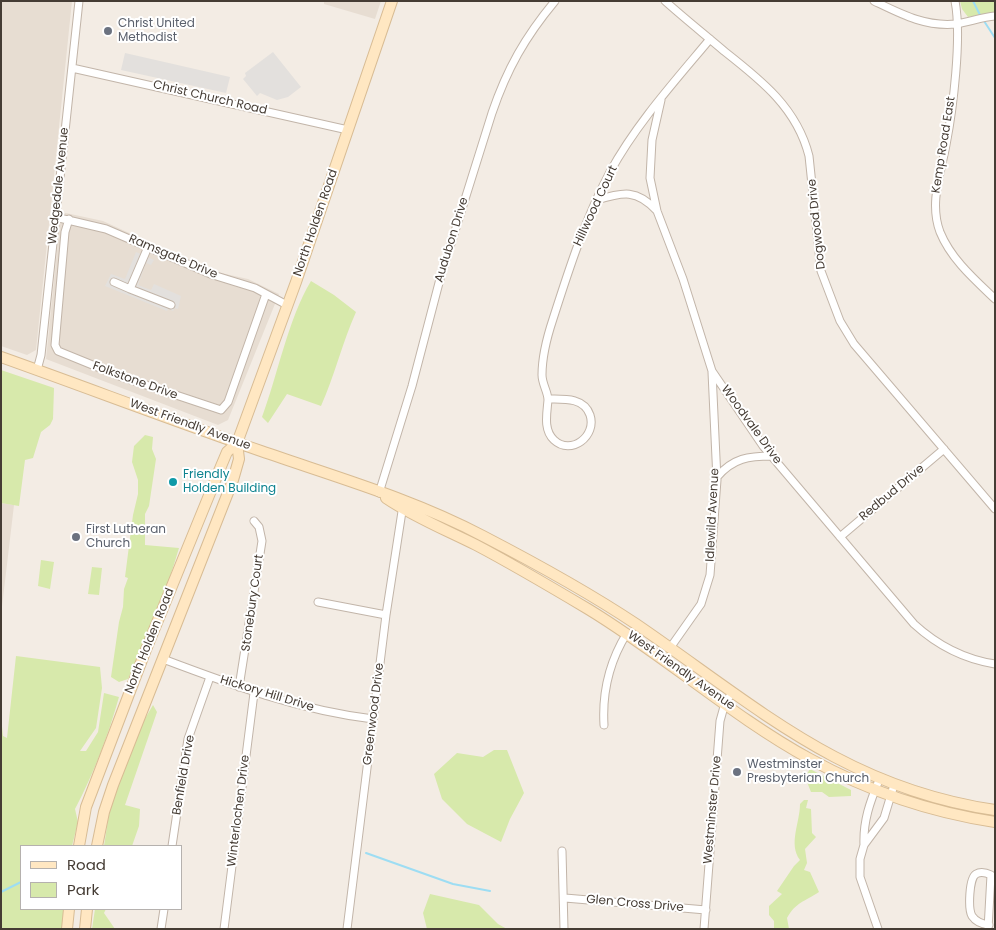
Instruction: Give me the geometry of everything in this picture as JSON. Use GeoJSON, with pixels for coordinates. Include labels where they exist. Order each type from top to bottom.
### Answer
{"type":"FeatureCollection","features":[{"type":"Feature","properties":{"kind":"main road","name":"North Holden Road"},"geometry":{"type":"LineString","coordinates":[[79,845],[86,807],[145,652],[222,464],[228,452],[237,443],[288,305],[392,1]]}},
{"type":"Feature","properties":{"kind":"main road","name":"West Friendly Avenue"},"geometry":{"type":"LineString","coordinates":[[1,357],[379,493],[482,535],[591,597],[670,648],[732,693],[814,748],[879,780],[925,795],[995,810]]}},
{"type":"Feature","properties":{"kind":"main road","name":"North Holden Road"},"geometry":{"type":"LineString","coordinates":[[97,845],[104,812],[113,785],[233,480],[239,458],[237,443]]}},
{"type":"Feature","properties":{"kind":"main road","name":"West Friendly Avenue"},"geometry":{"type":"LineString","coordinates":[[403,504],[627,633],[725,703],[808,758],[875,791],[942,812],[995,822]]}},
{"type":"Feature","properties":{"kind":"main road"},"geometry":{"type":"LineString","coordinates":[[67,929],[70,910]]}},
{"type":"Feature","properties":{"kind":"main road"},"geometry":{"type":"LineString","coordinates":[[84,929],[87,910]]}},
{"type":"Feature","properties":{"kind":"street","name":"Wedgedale Avenue"},"geometry":{"type":"LineString","coordinates":[[37,370],[41,355],[79,1]]}},
{"type":"Feature","properties":{"kind":"street","name":"Audubon Drive"},"geometry":{"type":"LineString","coordinates":[[379,493],[412,386],[440,279],[492,113],[501,88],[528,36],[555,1]]}},
{"type":"Feature","properties":{"kind":"street","name":"Dogwood Drive"},"geometry":{"type":"LineString","coordinates":[[665,1],[763,82],[795,120],[805,141],[809,156],[822,271],[840,321],[854,344],[995,508]]}},
{"type":"Feature","properties":{"kind":"street"},"geometry":{"type":"LineString","coordinates":[[874,1],[924,23],[958,24],[995,16]]}},
{"type":"Feature","properties":{"kind":"street","name":"Kemp Road East"},"geometry":{"type":"LineString","coordinates":[[955,1],[958,24],[950,117],[946,144],[936,183],[939,230],[963,268],[995,299]]}},
{"type":"Feature","properties":{"kind":"street","name":"Hillwood Court"},"geometry":{"type":"LineString","coordinates":[[548,399],[574,400],[586,407],[592,421],[584,440],[571,446],[554,440],[546,425],[548,399],[542,375],[549,330],[580,234],[610,172],[633,135],[710,39]]}},
{"type":"Feature","properties":{"kind":"street","name":"Christ Church Road"},"geometry":{"type":"LineString","coordinates":[[72,68],[348,130]]}},
{"type":"Feature","properties":{"kind":"street","name":"Woodvale Drive"},"geometry":{"type":"LineString","coordinates":[[661,100],[652,140],[650,178],[657,211],[682,279],[712,372],[772,456],[914,624],[932,640],[970,658],[995,664]]}},
{"type":"Feature","properties":{"kind":"street"},"geometry":{"type":"LineString","coordinates":[[597,200],[616,194],[630,193],[647,199],[657,211]]}},
{"type":"Feature","properties":{"kind":"street","name":"Ramsgate Drive"},"geometry":{"type":"LineString","coordinates":[[55,217],[106,229],[213,275],[255,288],[288,305]]}},
{"type":"Feature","properties":{"kind":"street","name":"Folkstone Drive"},"geometry":{"type":"LineString","coordinates":[[68,219],[65,232],[55,345],[58,351],[122,377],[220,410],[228,402],[266,294]]}},
{"type":"Feature","properties":{"kind":"street"},"geometry":{"type":"LineString","coordinates":[[130,289],[148,247]]}},
{"type":"Feature","properties":{"kind":"street"},"geometry":{"type":"LineString","coordinates":[[114,282],[171,305]]}},
{"type":"Feature","properties":{"kind":"street","name":"Idlewild Avenue"},"geometry":{"type":"LineString","coordinates":[[670,648],[701,604],[710,575],[717,477],[712,372]]}},
{"type":"Feature","properties":{"kind":"street","name":"Redbud Drive"},"geometry":{"type":"LineString","coordinates":[[840,537],[944,449]]}},
{"type":"Feature","properties":{"kind":"street"},"geometry":{"type":"LineString","coordinates":[[717,477],[726,466],[740,459],[772,456]]}},
{"type":"Feature","properties":{"kind":"street","name":"Greenwood Drive"},"geometry":{"type":"LineString","coordinates":[[347,929],[386,615],[403,504]]}},
{"type":"Feature","properties":{"kind":"street","name":"Stonebury Court"},"geometry":{"type":"LineString","coordinates":[[239,687],[262,541],[259,527],[254,521]]}},
{"type":"Feature","properties":{"kind":"street"},"geometry":{"type":"LineString","coordinates":[[318,602],[386,615]]}},
{"type":"Feature","properties":{"kind":"street"},"geometry":{"type":"LineString","coordinates":[[604,725],[603,707],[606,677],[612,660],[627,633]]}},
{"type":"Feature","properties":{"kind":"street","name":"Hickory Hill Drive"},"geometry":{"type":"LineString","coordinates":[[163,659],[254,693],[298,706],[373,719]]}},
{"type":"Feature","properties":{"kind":"street","name":"Benfield Drive"},"geometry":{"type":"LineString","coordinates":[[172,845],[188,738],[210,677]]}},
{"type":"Feature","properties":{"kind":"street","name":"Winterlochen Drive"},"geometry":{"type":"LineString","coordinates":[[224,929],[254,693]]}},
{"type":"Feature","properties":{"kind":"street","name":"Westminster Drive"},"geometry":{"type":"LineString","coordinates":[[704,929],[720,721],[725,703],[732,693]]}},
{"type":"Feature","properties":{"kind":"street"},"geometry":{"type":"LineString","coordinates":[[878,929],[860,877],[860,858],[864,844],[866,813],[879,780]]}},
{"type":"Feature","properties":{"kind":"street"},"geometry":{"type":"LineString","coordinates":[[864,844],[884,818],[894,785]]}},
{"type":"Feature","properties":{"kind":"street"},"geometry":{"type":"LineString","coordinates":[[562,851],[565,898],[564,929]]}},
{"type":"Feature","properties":{"kind":"street"},"geometry":{"type":"LineString","coordinates":[[985,872],[991,875],[992,884],[988,927],[980,924],[968,910],[972,878],[976,874],[985,872]]}},
{"type":"Feature","properties":{"kind":"street","name":"Glen Cross Drive"},"geometry":{"type":"LineString","coordinates":[[565,898],[706,910]]}},
{"type":"Feature","properties":{"kind":"street"},"geometry":{"type":"LineString","coordinates":[[161,929],[164,910]]}},
{"type":"Feature","properties":{"kind":"shaded area"},"geometry":{"type":"Polygon","coordinates":[[[1,1],[72,1],[36,350],[27,355],[1,346],[1,1]]]}},
{"type":"Feature","properties":{"kind":"shaded area"},"geometry":{"type":"Polygon","coordinates":[[[324,1],[381,1],[375,19],[324,4],[324,1]]]}},
{"type":"Feature","properties":{"kind":"shaded area"},"geometry":{"type":"Polygon","coordinates":[[[273,52],[301,87],[288,97],[277,100],[260,93],[257,96],[243,79],[246,76],[245,73],[273,52]]]}},
{"type":"Feature","properties":{"kind":"shaded area"},"geometry":{"type":"Polygon","coordinates":[[[125,53],[230,77],[226,93],[121,70],[125,53]]]}},
{"type":"Feature","properties":{"kind":"shaded area"},"geometry":{"type":"Polygon","coordinates":[[[61,212],[103,221],[212,271],[248,279],[279,294],[228,420],[218,425],[46,359],[61,212]]]}},
{"type":"Feature","properties":{"kind":"shaded area"},"geometry":{"type":"Polygon","coordinates":[[[136,252],[154,260],[151,265],[146,263],[138,285],[151,290],[154,284],[181,296],[178,309],[175,308],[173,311],[168,309],[167,311],[105,286],[111,274],[125,279],[136,252]]]}},
{"type":"Feature","properties":{"kind":"shaded area"},"geometry":{"type":"Polygon","coordinates":[[[1,503],[14,505],[1,615],[1,503]]]}},
{"type":"Feature","properties":{"kind":"green space"},"geometry":{"type":"Polygon","coordinates":[[[960,1],[995,1],[995,12],[968,17],[962,9],[960,1]]]}},
{"type":"Feature","properties":{"kind":"green space"},"geometry":{"type":"Polygon","coordinates":[[[311,281],[334,295],[356,312],[321,406],[287,394],[268,423],[262,417],[296,312],[311,281]]]}},
{"type":"Feature","properties":{"kind":"green space"},"geometry":{"type":"Polygon","coordinates":[[[1,370],[54,388],[53,419],[50,425],[41,432],[33,458],[25,460],[19,506],[1,503],[1,370]]]}},
{"type":"Feature","properties":{"kind":"green space"},"geometry":{"type":"Polygon","coordinates":[[[145,435],[153,437],[152,449],[156,459],[149,506],[145,514],[145,545],[179,548],[143,647],[128,679],[119,682],[111,677],[123,607],[124,589],[128,578],[125,577],[133,515],[138,494],[138,480],[132,462],[134,446],[145,435]]]}},
{"type":"Feature","properties":{"kind":"green space"},"geometry":{"type":"Polygon","coordinates":[[[41,560],[54,562],[50,589],[38,586],[41,560]]]}},
{"type":"Feature","properties":{"kind":"green space"},"geometry":{"type":"Polygon","coordinates":[[[92,567],[102,568],[99,595],[88,594],[92,567]]]}},
{"type":"Feature","properties":{"kind":"green space"},"geometry":{"type":"Polygon","coordinates":[[[16,656],[100,667],[102,688],[96,728],[80,751],[86,751],[98,732],[104,693],[119,697],[100,754],[75,809],[78,822],[72,845],[20,845],[20,910],[65,910],[62,929],[1,929],[1,717],[3,736],[7,738],[16,656]]]}},
{"type":"Feature","properties":{"kind":"green space"},"geometry":{"type":"Polygon","coordinates":[[[153,705],[157,712],[125,805],[140,809],[139,826],[132,845],[104,845],[110,807],[143,722],[153,705]]]}},
{"type":"Feature","properties":{"kind":"green space"},"geometry":{"type":"Polygon","coordinates":[[[494,750],[507,750],[524,793],[510,819],[501,842],[467,824],[442,799],[434,774],[457,753],[483,757],[494,750]]]}},
{"type":"Feature","properties":{"kind":"green space"},"geometry":{"type":"Polygon","coordinates":[[[810,769],[851,790],[851,796],[829,797],[822,792],[811,792],[805,777],[810,769]]]}},
{"type":"Feature","properties":{"kind":"green space"},"geometry":{"type":"Polygon","coordinates":[[[804,800],[808,800],[806,808],[811,809],[812,833],[816,837],[805,849],[807,863],[804,870],[810,872],[819,892],[801,903],[790,913],[787,918],[789,929],[774,929],[774,921],[769,915],[769,906],[782,894],[777,891],[800,860],[795,847],[795,840],[800,804],[804,800]]]}},
{"type":"Feature","properties":{"kind":"green space"},"geometry":{"type":"Polygon","coordinates":[[[430,894],[479,905],[498,924],[507,929],[427,929],[423,913],[430,894]]]}},
{"type":"Feature","properties":{"kind":"green space"},"geometry":{"type":"Polygon","coordinates":[[[95,910],[106,910],[104,913],[115,929],[92,929],[95,910]]]}},
{"type":"Feature","properties":{"kind":"waterway"},"geometry":{"type":"LineString","coordinates":[[973,1],[981,17]]}},
{"type":"Feature","properties":{"kind":"waterway"},"geometry":{"type":"LineString","coordinates":[[984,21],[995,38]]}},
{"type":"Feature","properties":{"kind":"waterway"},"geometry":{"type":"LineString","coordinates":[[366,853],[453,884],[490,891]]}},
{"type":"Feature","properties":{"kind":"waterway"},"geometry":{"type":"LineString","coordinates":[[1,892],[20,882]]}},
{"type":"Feature","properties":{"kind":"place","name":"Christ United Methodist"},"geometry":{"type":"Point","coordinates":[108,31]}},
{"type":"Feature","properties":{"kind":"place","name":"Friendly Holden Building"},"geometry":{"type":"Point","coordinates":[173,482]}},
{"type":"Feature","properties":{"kind":"place","name":"First Lutheran Church"},"geometry":{"type":"Point","coordinates":[76,537]}},
{"type":"Feature","properties":{"kind":"place","name":"Westminster Presbyterian Church"},"geometry":{"type":"Point","coordinates":[737,772]}}]}
